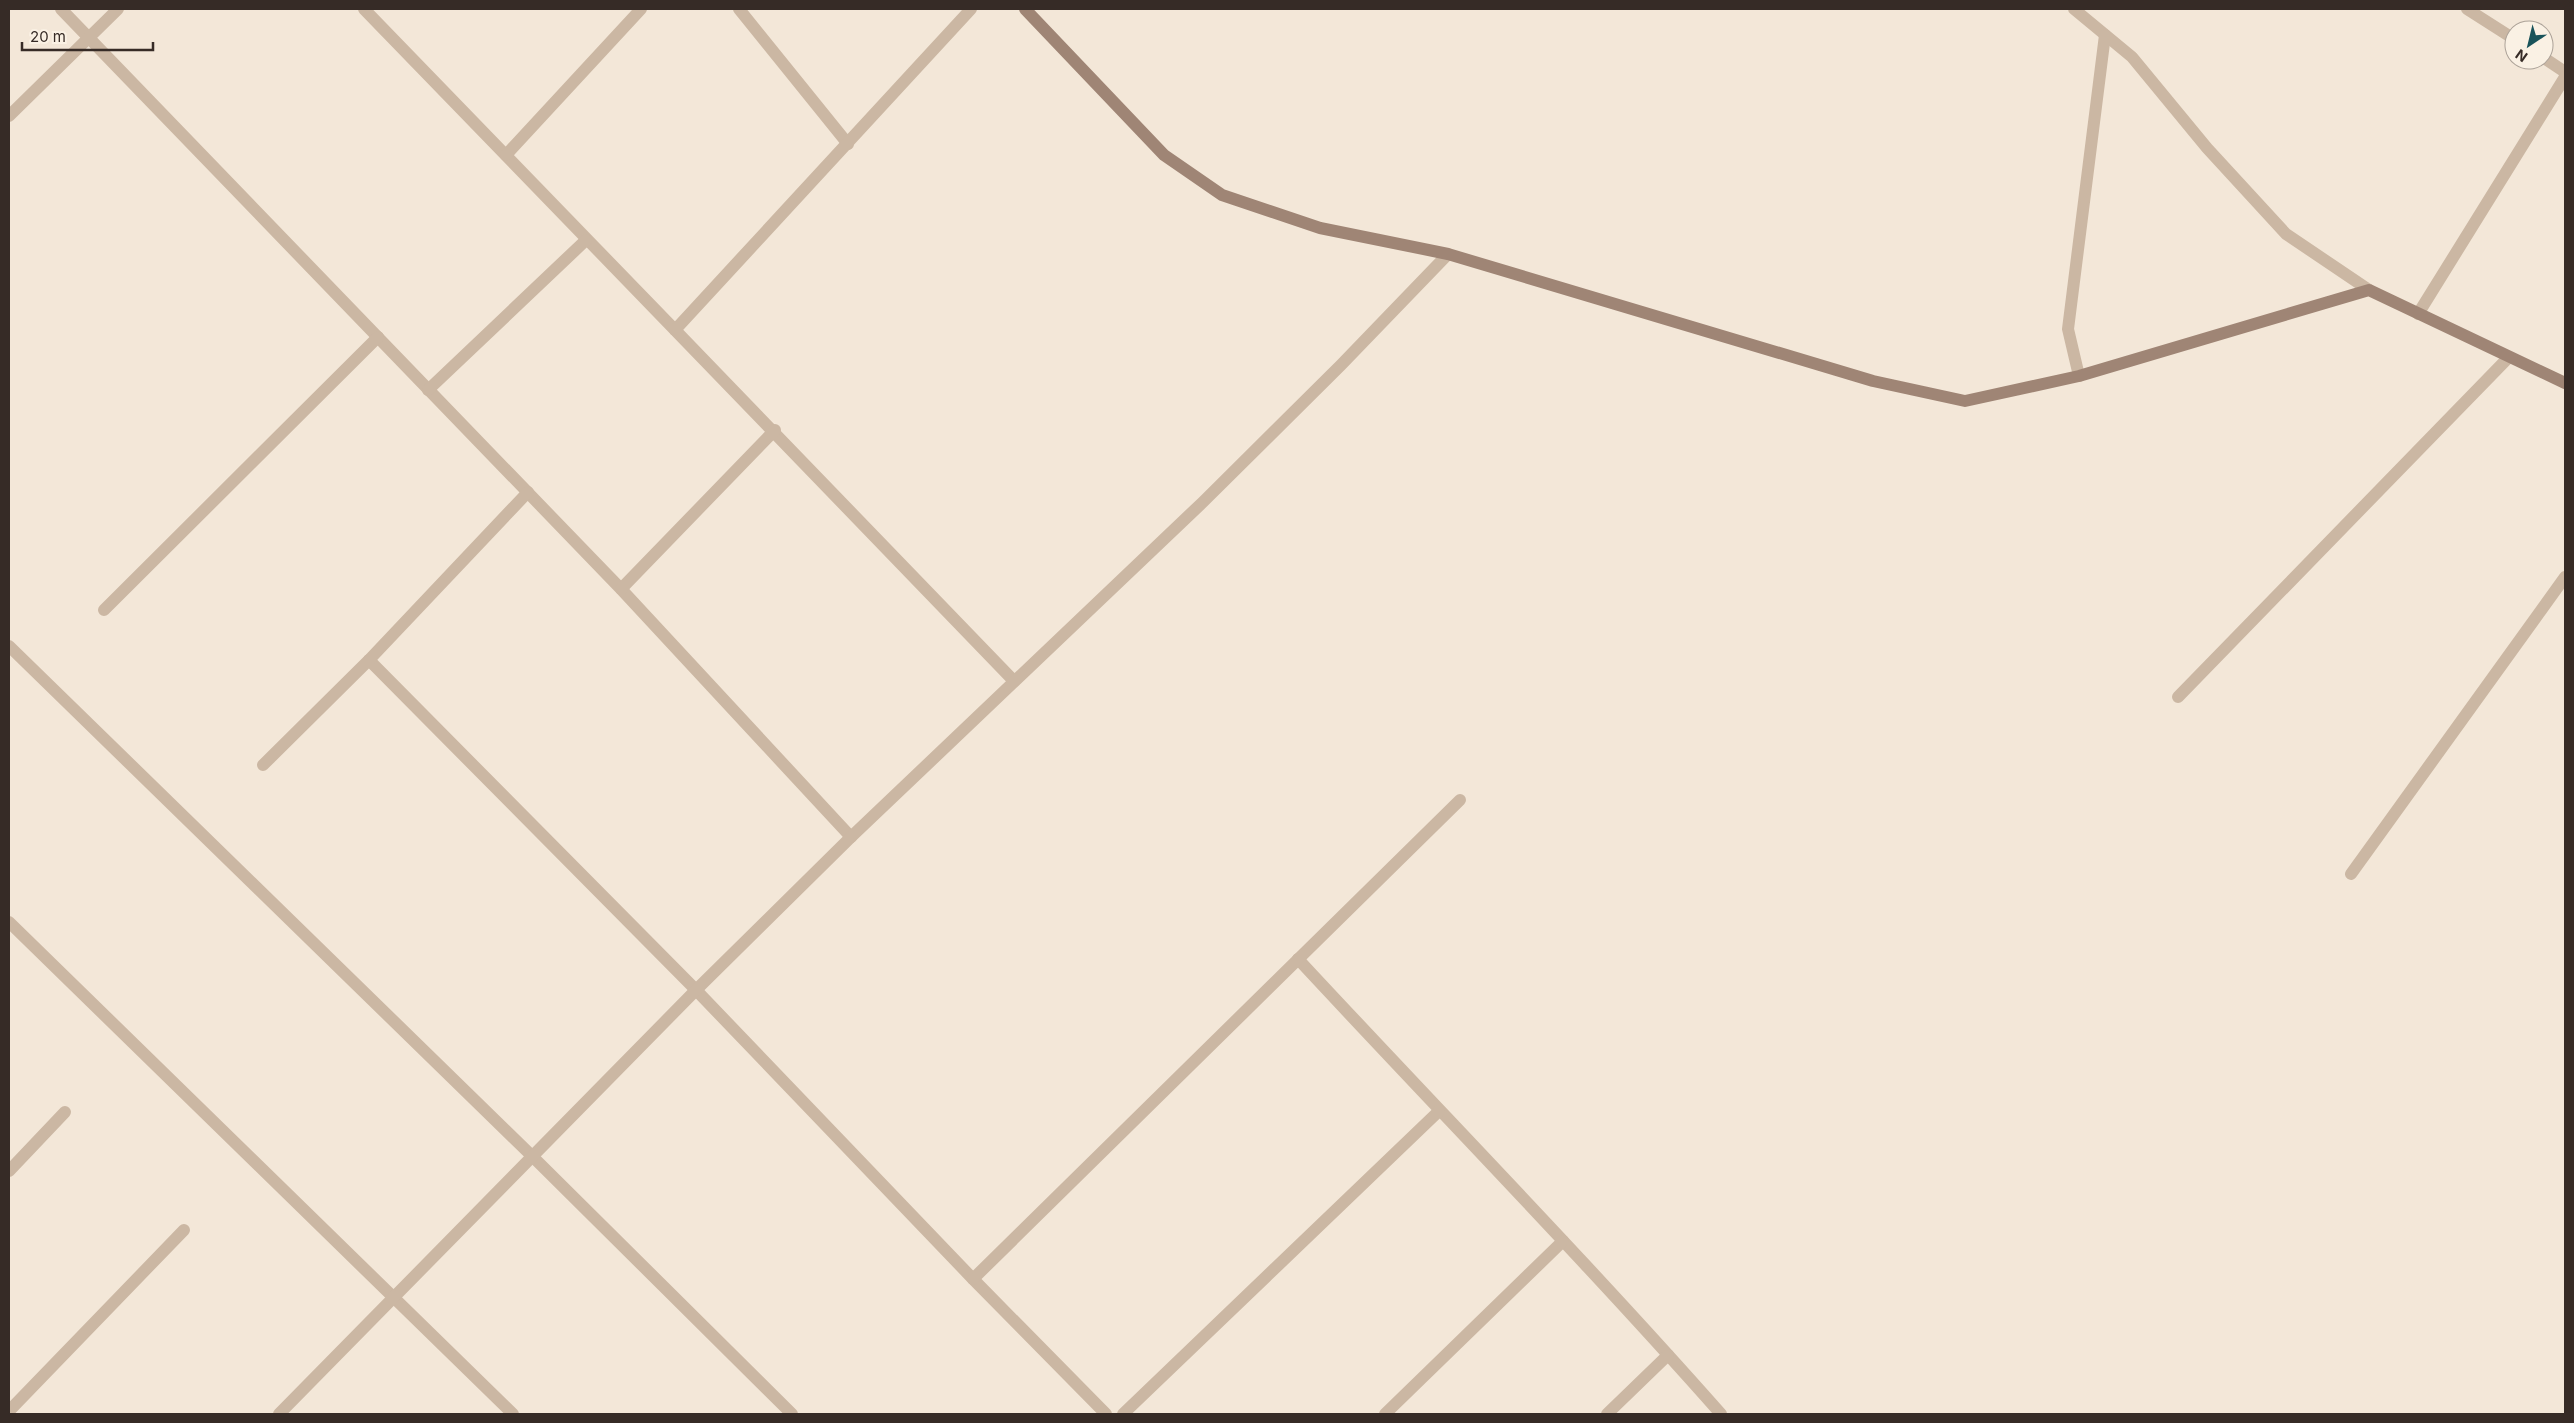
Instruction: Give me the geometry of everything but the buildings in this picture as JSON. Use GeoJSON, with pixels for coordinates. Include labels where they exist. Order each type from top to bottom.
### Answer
{"type":"FeatureCollection","features":[{"type":"Feature","properties":{"kind":"street"},"geometry":{"type":"LineString","coordinates":[[61,9],[622,589],[851,837]]}},
{"type":"Feature","properties":{"kind":"street"},"geometry":{"type":"LineString","coordinates":[[9,116],[118,9]]}},
{"type":"Feature","properties":{"kind":"street"},"geometry":{"type":"LineString","coordinates":[[364,9],[586,240],[775,430],[1014,681]]}},
{"type":"Feature","properties":{"kind":"street"},"geometry":{"type":"LineString","coordinates":[[506,155],[641,9]]}},
{"type":"Feature","properties":{"kind":"street"},"geometry":{"type":"LineString","coordinates":[[739,9],[848,144]]}},
{"type":"Feature","properties":{"kind":"street"},"geometry":{"type":"LineString","coordinates":[[676,330],[971,9]]}},
{"type":"Feature","properties":{"kind":"street"},"geometry":{"type":"LineString","coordinates":[[1026,9],[1164,155],[1222,195],[1320,228],[1448,254],[1873,381],[1965,401],[2079,376],[2369,290]]}},
{"type":"Feature","properties":{"kind":"street"},"geometry":{"type":"LineString","coordinates":[[2074,9],[2132,57],[2207,148],[2286,234],[2369,290],[2565,384]]}},
{"type":"Feature","properties":{"kind":"street"},"geometry":{"type":"LineString","coordinates":[[2467,9],[2504,33]]}},
{"type":"Feature","properties":{"kind":"street"},"geometry":{"type":"LineString","coordinates":[[2079,376],[2068,329],[2106,35]]}},
{"type":"Feature","properties":{"kind":"street"},"geometry":{"type":"LineString","coordinates":[[2554,65],[2565,72]]}},
{"type":"Feature","properties":{"kind":"street"},"geometry":{"type":"LineString","coordinates":[[2418,314],[2565,77]]}},
{"type":"Feature","properties":{"kind":"street"},"geometry":{"type":"LineString","coordinates":[[428,390],[586,240]]}},
{"type":"Feature","properties":{"kind":"street"},"geometry":{"type":"LineString","coordinates":[[279,1414],[696,990],[851,837],[1203,502],[1341,365],[1448,254]]}},
{"type":"Feature","properties":{"kind":"street"},"geometry":{"type":"LineString","coordinates":[[104,610],[378,337]]}},
{"type":"Feature","properties":{"kind":"street"},"geometry":{"type":"LineString","coordinates":[[2178,697],[2508,358]]}},
{"type":"Feature","properties":{"kind":"street"},"geometry":{"type":"LineString","coordinates":[[622,589],[775,430]]}},
{"type":"Feature","properties":{"kind":"street"},"geometry":{"type":"LineString","coordinates":[[263,765],[369,660],[528,492]]}},
{"type":"Feature","properties":{"kind":"street"},"geometry":{"type":"LineString","coordinates":[[2351,874],[2565,577]]}},
{"type":"Feature","properties":{"kind":"street"},"geometry":{"type":"LineString","coordinates":[[9,646],[532,1156],[792,1414]]}},
{"type":"Feature","properties":{"kind":"street"},"geometry":{"type":"LineString","coordinates":[[369,660],[696,990],[973,1279],[1106,1414]]}},
{"type":"Feature","properties":{"kind":"street"},"geometry":{"type":"LineString","coordinates":[[973,1279],[1460,800]]}},
{"type":"Feature","properties":{"kind":"street"},"geometry":{"type":"LineString","coordinates":[[9,922],[513,1414]]}},
{"type":"Feature","properties":{"kind":"street"},"geometry":{"type":"LineString","coordinates":[[1298,959],[1563,1241],[1721,1414]]}},
{"type":"Feature","properties":{"kind":"street"},"geometry":{"type":"LineString","coordinates":[[1123,1414],[1439,1111]]}},
{"type":"Feature","properties":{"kind":"street"},"geometry":{"type":"LineString","coordinates":[[9,1171],[65,1112]]}},
{"type":"Feature","properties":{"kind":"street"},"geometry":{"type":"LineString","coordinates":[[9,1410],[184,1230]]}},
{"type":"Feature","properties":{"kind":"street"},"geometry":{"type":"LineString","coordinates":[[1385,1414],[1563,1241]]}},
{"type":"Feature","properties":{"kind":"street"},"geometry":{"type":"LineString","coordinates":[[1607,1414],[1668,1355]]}}]}
